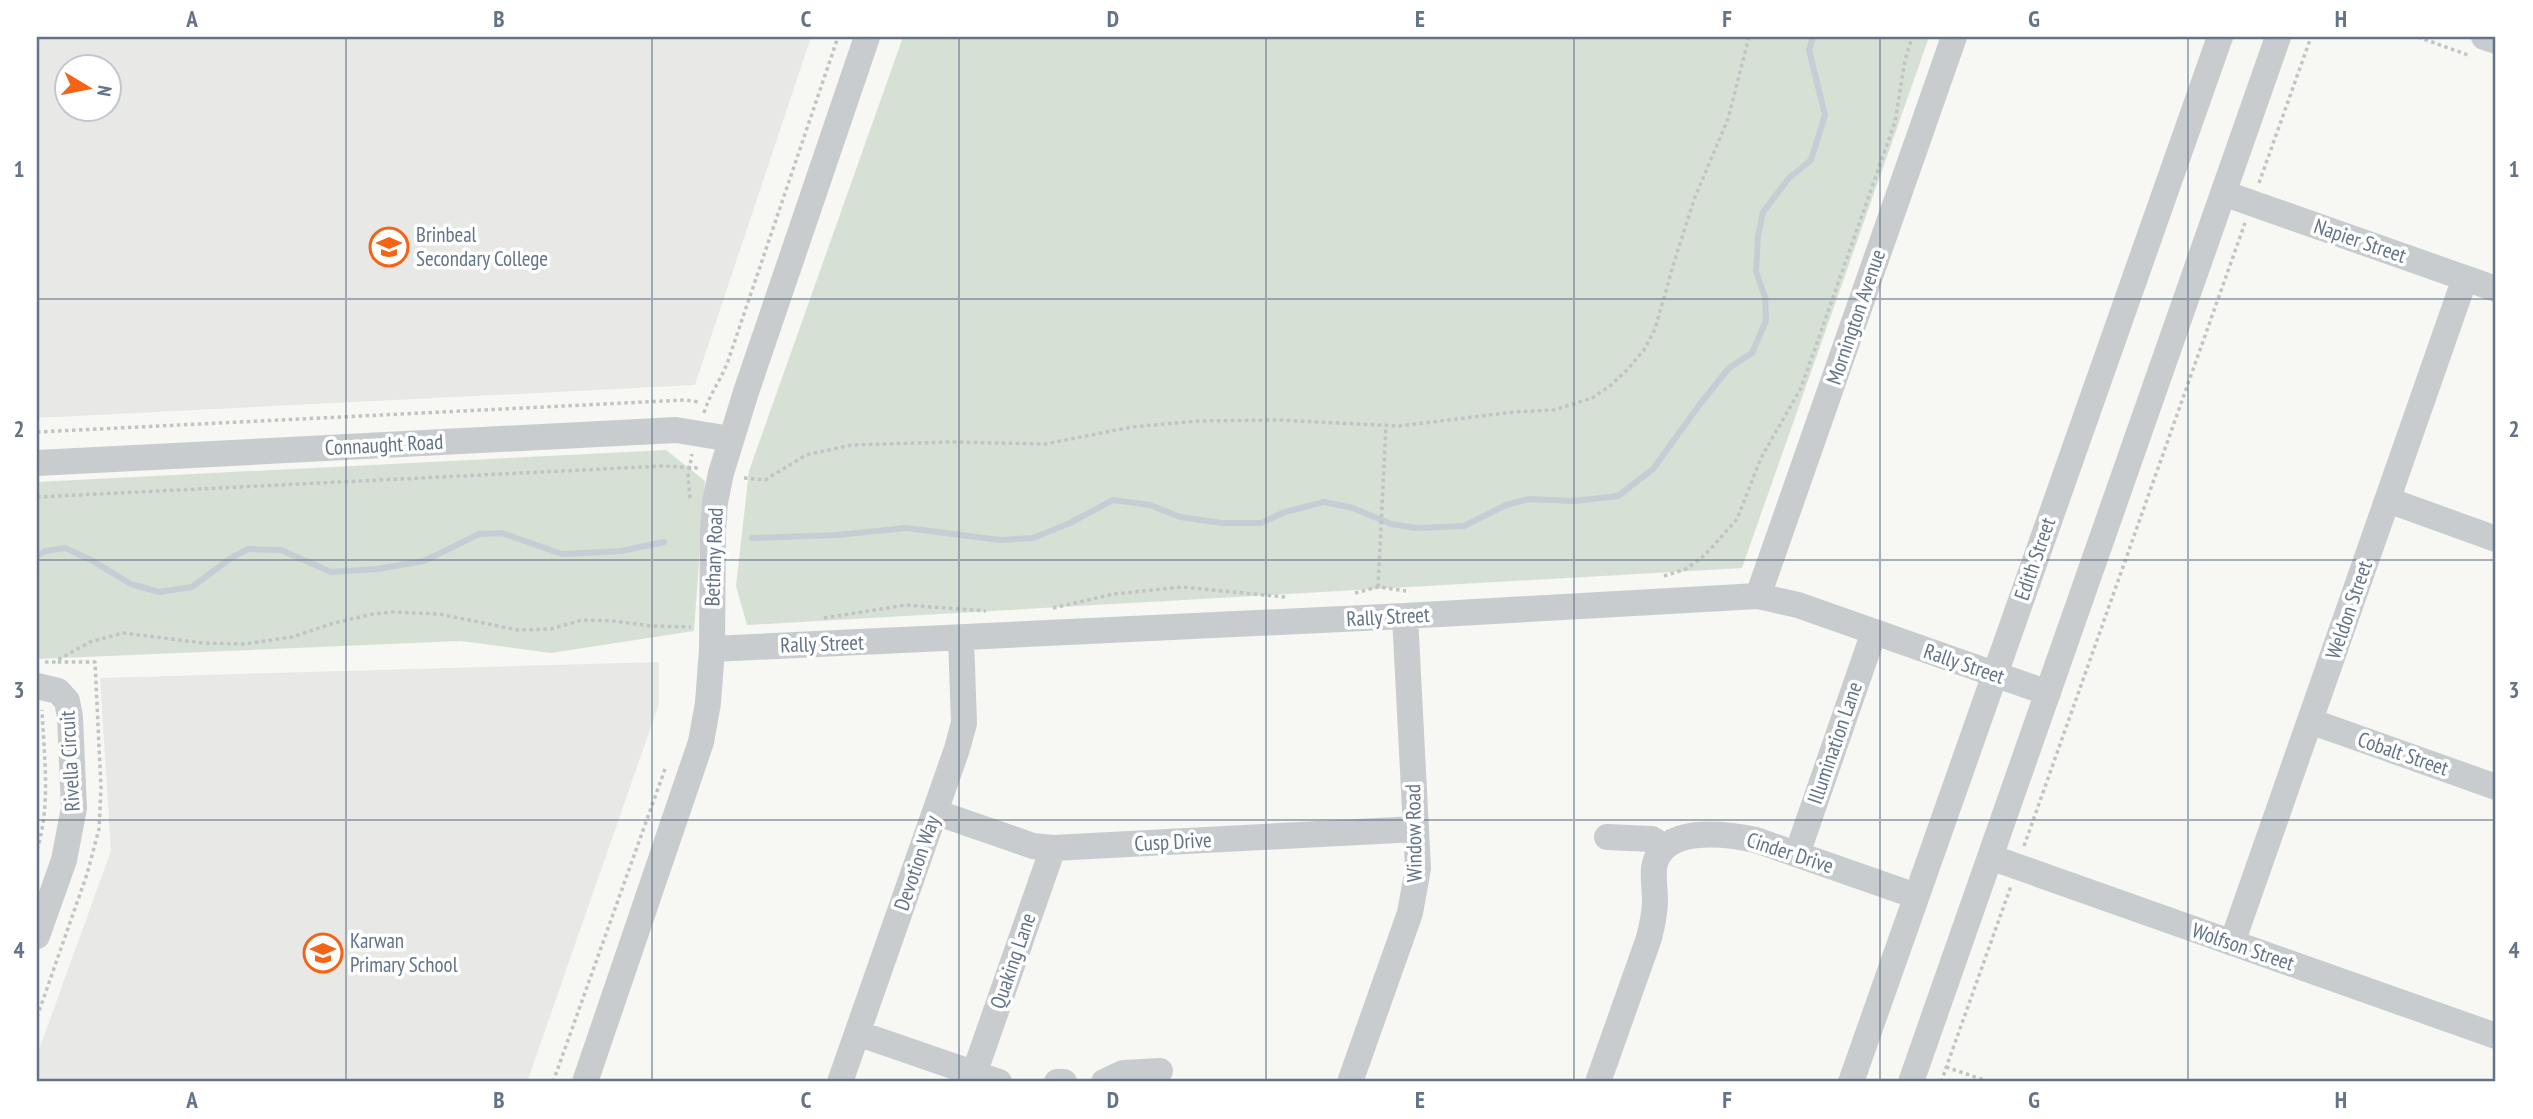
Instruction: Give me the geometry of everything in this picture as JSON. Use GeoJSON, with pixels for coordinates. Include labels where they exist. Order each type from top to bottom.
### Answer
{"type":"FeatureCollection","features":[{"type":"Feature","properties":{"kind":"street","name":"Bethany Road"},"geometry":{"type":"LineString","coordinates":[[585,1082],[701,742],[708,703],[712,638],[713,531],[721,473],[867,37]]}},
{"type":"Feature","properties":{"kind":"street","name":"Mornington Avenue"},"geometry":{"type":"LineString","coordinates":[[1758,596],[1954,37]]}},
{"type":"Feature","properties":{"kind":"street","name":"Edith Street"},"geometry":{"type":"LineString","coordinates":[[1850,1082],[2220,37]]}},
{"type":"Feature","properties":{"kind":"street"},"geometry":{"type":"LineString","coordinates":[[1916,1081],[1990,857],[2278,37]]}},
{"type":"Feature","properties":{"kind":"street"},"geometry":{"type":"LineString","coordinates":[[2477,46],[2496,41]]}},
{"type":"Feature","properties":{"kind":"street","name":"Napier Street"},"geometry":{"type":"LineString","coordinates":[[2223,193],[2496,289]]}},
{"type":"Feature","properties":{"kind":"street","name":"Weldon Street"},"geometry":{"type":"LineString","coordinates":[[2232,943],[2465,278]]}},
{"type":"Feature","properties":{"kind":"street","name":"Connaught Road"},"geometry":{"type":"LineString","coordinates":[[37,463],[676,430],[731,439]]}},
{"type":"Feature","properties":{"kind":"street"},"geometry":{"type":"LineString","coordinates":[[2388,500],[2496,539]]}},
{"type":"Feature","properties":{"kind":"street","name":"Rally Street"},"geometry":{"type":"LineString","coordinates":[[712,638],[961,638],[1410,604],[1758,596],[1798,606],[2048,693]]}},
{"type":"Feature","properties":{"kind":"street","name":"Window Road"},"geometry":{"type":"LineString","coordinates":[[1350,1082],[1415,892],[1418,868],[1410,604]]}},
{"type":"Feature","properties":{"kind":"street","name":"Illumination Lane"},"geometry":{"type":"LineString","coordinates":[[1797,854],[1874,632]]}},
{"type":"Feature","properties":{"kind":"street","name":"Devotion Way"},"geometry":{"type":"LineString","coordinates":[[839,1082],[957,749],[964,723],[961,638]]}},
{"type":"Feature","properties":{"kind":"street","name":"Rivella Circuit"},"geometry":{"type":"LineString","coordinates":[[37,686],[58,691],[68,706],[74,789],[68,844],[37,936]]}},
{"type":"Feature","properties":{"kind":"street","name":"Cobalt Street"},"geometry":{"type":"LineString","coordinates":[[2310,721],[2496,787]]}},
{"type":"Feature","properties":{"kind":"street","name":"Cusp Drive"},"geometry":{"type":"LineString","coordinates":[[935,812],[1033,846],[1053,848],[1416,829]]}},
{"type":"Feature","properties":{"kind":"street","name":"Cinder Drive"},"geometry":{"type":"LineString","coordinates":[[1607,837],[1651,839],[1663,846],[1674,839],[1733,835],[1797,854],[1916,896]]}},
{"type":"Feature","properties":{"kind":"street"},"geometry":{"type":"LineString","coordinates":[[1598,1082],[1649,938],[1654,915],[1654,870],[1656,858],[1663,846]]}},
{"type":"Feature","properties":{"kind":"street","name":"Quaking Lane"},"geometry":{"type":"LineString","coordinates":[[974,1074],[1053,848]]}},
{"type":"Feature","properties":{"kind":"street","name":"Wolfson Street"},"geometry":{"type":"LineString","coordinates":[[1990,857],[2496,1036]]}},
{"type":"Feature","properties":{"kind":"street"},"geometry":{"type":"LineString","coordinates":[[857,1033],[999,1082]]}},
{"type":"Feature","properties":{"kind":"street"},"geometry":{"type":"LineString","coordinates":[[1104,1082],[1123,1073],[1160,1071]]}},
{"type":"Feature","properties":{"kind":"street"},"geometry":{"type":"LineString","coordinates":[[1057,1082],[1064,1082]]}},
{"type":"Feature","properties":{"kind":"path"},"geometry":{"type":"LineString","coordinates":[[37,498],[663,466],[690,467],[765,480],[806,455],[851,444],[1045,444],[1132,427],[1197,421],[1278,420],[1386,426],[1563,408],[1592,398],[1610,386],[1644,350],[1655,329],[1695,197],[1728,119],[1748,37]]}},
{"type":"Feature","properties":{"kind":"path"},"geometry":{"type":"LineString","coordinates":[[1653,578],[1686,569],[1705,555],[1737,519],[1762,458],[1801,388],[1895,122],[1905,60],[1912,37]]}},
{"type":"Feature","properties":{"kind":"path"},"geometry":{"type":"LineString","coordinates":[[1941,1082],[2311,37]]}},
{"type":"Feature","properties":{"kind":"path"},"geometry":{"type":"LineString","coordinates":[[2418,37],[2477,46]]}},
{"type":"Feature","properties":{"kind":"path"},"geometry":{"type":"LineString","coordinates":[[37,432],[685,400],[699,402]]}},
{"type":"Feature","properties":{"kind":"path"},"geometry":{"type":"LineString","coordinates":[[1378,587],[1386,426]]}},
{"type":"Feature","properties":{"kind":"path"},"geometry":{"type":"LineString","coordinates":[[1051,608],[1114,594],[1182,587],[1290,597]]}},
{"type":"Feature","properties":{"kind":"path"},"geometry":{"type":"LineString","coordinates":[[1344,596],[1378,587],[1410,604]]}},
{"type":"Feature","properties":{"kind":"path"},"geometry":{"type":"LineString","coordinates":[[818,619],[906,605],[995,611]]}},
{"type":"Feature","properties":{"kind":"path"},"geometry":{"type":"LineString","coordinates":[[37,663],[54,662],[90,642],[123,633],[244,645],[292,637],[334,623],[393,612],[439,614],[518,630],[551,629],[582,620],[614,621],[712,638]]}},
{"type":"Feature","properties":{"kind":"path"},"geometry":{"type":"LineString","coordinates":[[1947,1067],[1990,1082]]}},
{"type":"Feature","properties":{"kind":"shaded area","name":"Brinbeal Secondary College"},"geometry":{"type":"Polygon","coordinates":[[[37,37],[811,37],[695,385],[37,418],[37,37]]]}},
{"type":"Feature","properties":{"kind":"shaded area"},"geometry":{"type":"Polygon","coordinates":[[[903,37],[1929,37],[1742,568],[747,625],[736,586],[749,471],[903,37]]]}},
{"type":"Feature","properties":{"kind":"shaded area"},"geometry":{"type":"Polygon","coordinates":[[[666,450],[705,481],[694,631],[551,653],[461,641],[37,659],[37,482],[666,450]]]}},
{"type":"Feature","properties":{"kind":"shaded area","name":"Karwan Primary School"},"geometry":{"type":"Polygon","coordinates":[[[659,662],[659,704],[527,1082],[37,1082],[37,1055],[111,851],[100,678],[659,662]]]}},
{"type":"Feature","properties":{"kind":"waterway"},"geometry":{"type":"LineString","coordinates":[[752,538],[837,535],[906,528],[1000,540],[1033,538],[1070,523],[1113,500],[1150,505],[1180,517],[1222,523],[1261,523],[1285,512],[1324,502],[1353,508],[1391,524],[1416,528],[1464,526],[1506,505],[1529,499],[1574,501],[1618,496],[1653,469],[1729,368],[1752,353],[1766,321],[1765,297],[1756,272],[1758,236],[1763,212],[1789,178],[1811,160],[1825,115],[1809,50],[1813,37]]}},
{"type":"Feature","properties":{"kind":"waterway"},"geometry":{"type":"LineString","coordinates":[[37,556],[45,551],[65,548],[131,584],[159,592],[192,587],[248,549],[281,550],[331,572],[377,569],[424,561],[479,534],[502,533],[562,554],[621,551],[664,542]]}},
{"type":"Feature","properties":{"kind":"place","name":"Brinbeal Secondary College"},"geometry":{"type":"Point","coordinates":[389,247]}},
{"type":"Feature","properties":{"kind":"place","name":"Karwan Primary School"},"geometry":{"type":"Point","coordinates":[323,953]}}]}
